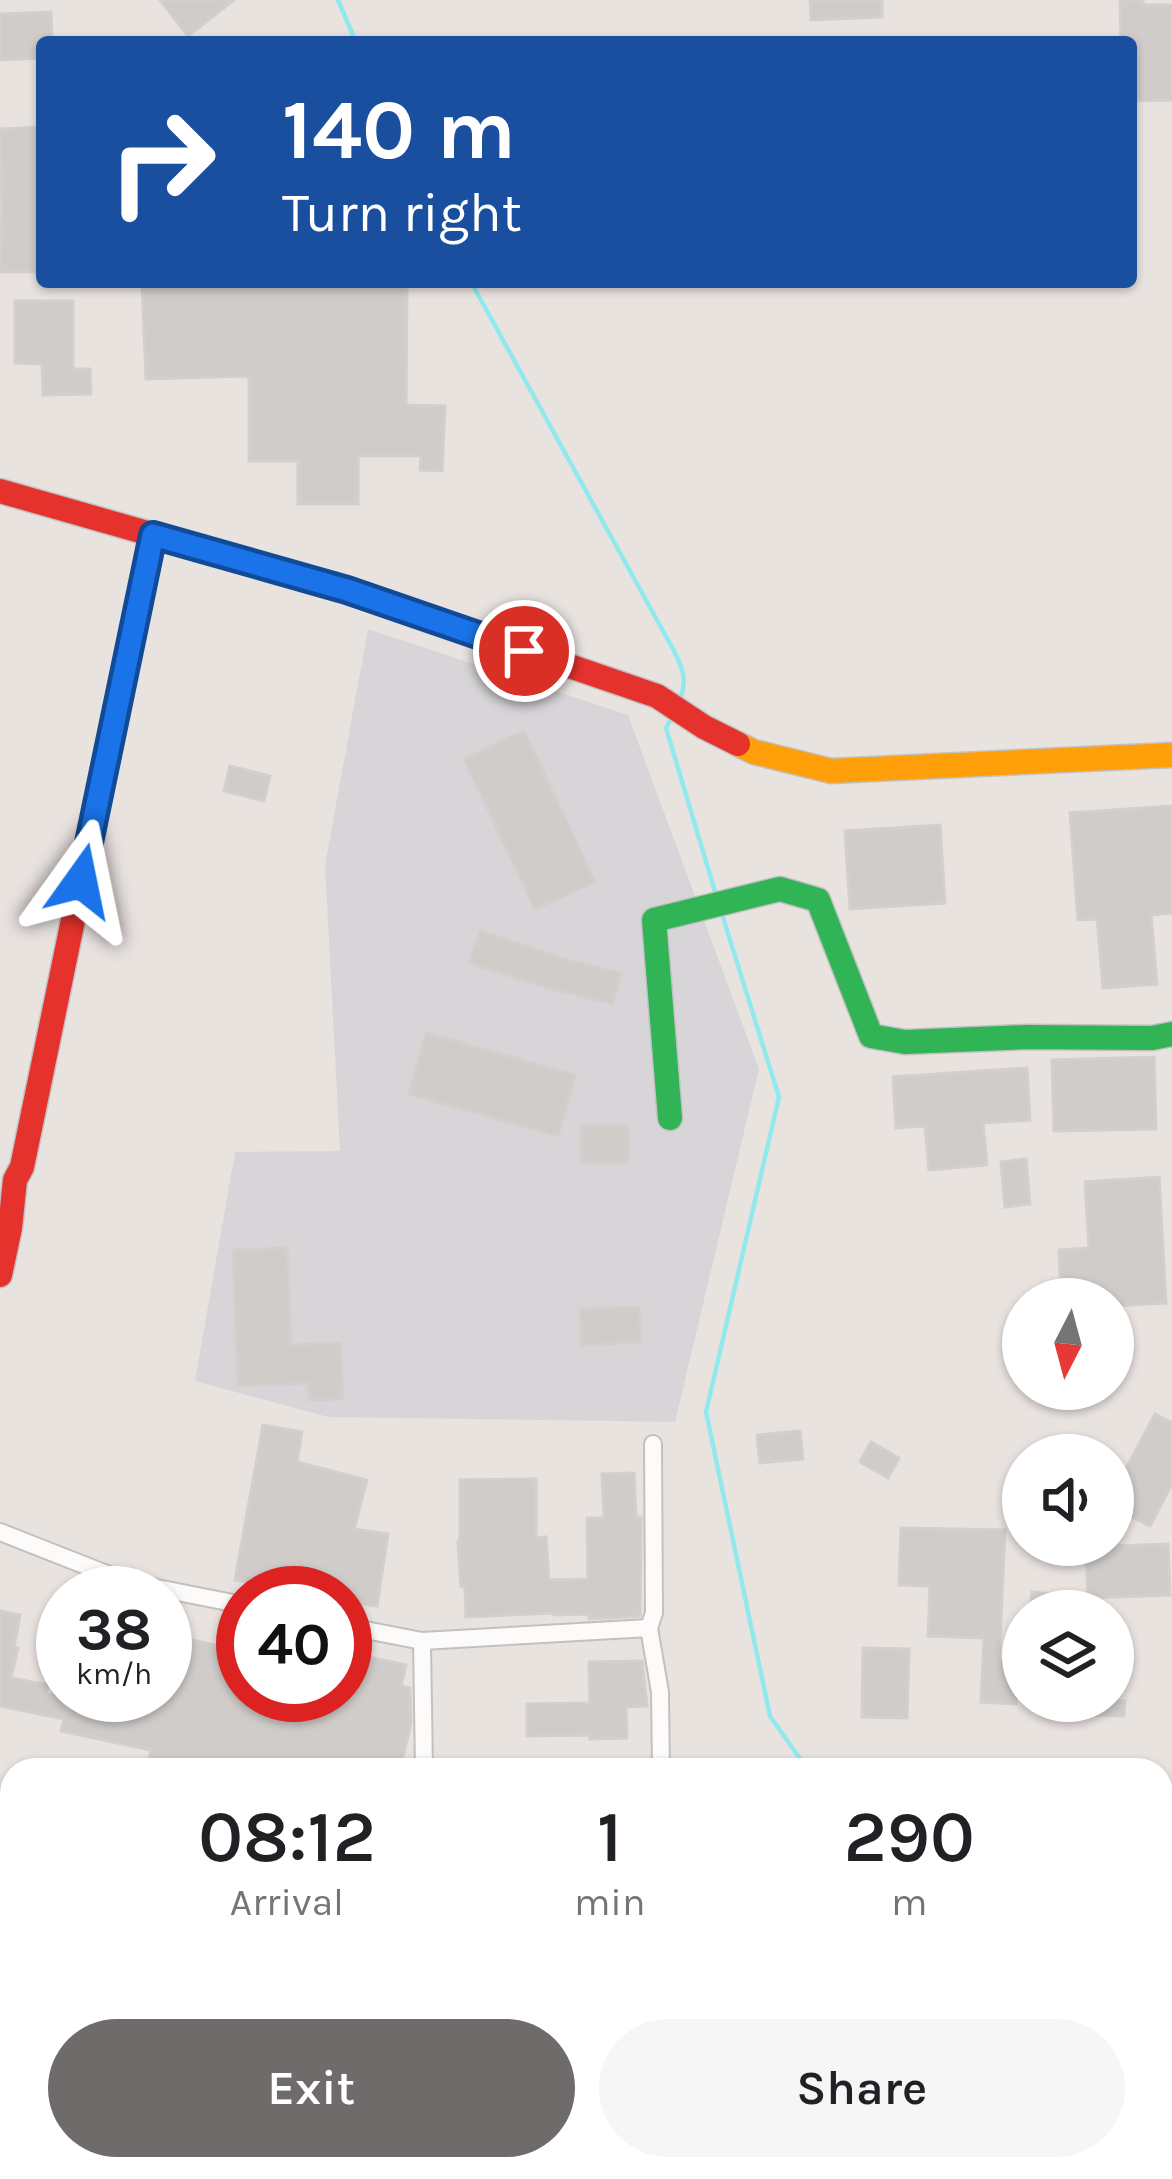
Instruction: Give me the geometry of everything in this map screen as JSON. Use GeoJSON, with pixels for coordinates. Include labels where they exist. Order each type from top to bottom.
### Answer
{"type":"FeatureCollection","features":[{"type":"Feature","properties":{"kind":"street"},"geometry":{"type":"LineString","coordinates":[[0,491],[347,590],[657,696],[754,752],[831,771],[1172,755]]}},
{"type":"Feature","properties":{"kind":"street"},"geometry":{"type":"LineString","coordinates":[[0,1275],[15,1180],[22,1167],[153,535]]}},
{"type":"Feature","properties":{"kind":"street"},"geometry":{"type":"LineString","coordinates":[[670,1118],[654,920],[780,889],[818,900],[871,1036],[904,1042],[1172,1034]]}},
{"type":"Feature","properties":{"kind":"street"},"geometry":{"type":"LineString","coordinates":[[653,1444],[654,1613],[649,1628],[660,1692],[662,1758]]}},
{"type":"Feature","properties":{"kind":"street"},"geometry":{"type":"LineString","coordinates":[[0,1532],[127,1582],[216,1600]]}},
{"type":"Feature","properties":{"kind":"street"},"geometry":{"type":"LineString","coordinates":[[372,1631],[422,1641],[649,1628]]}},
{"type":"Feature","properties":{"kind":"street"},"geometry":{"type":"LineString","coordinates":[[422,1641],[424,1758]]}},
{"type":"Feature","properties":{"kind":"shaded area"},"geometry":{"type":"Polygon","coordinates":[[[368,629],[628,715],[759,1069],[675,1422],[328,1417],[195,1381],[235,1152],[340,1151],[325,865],[368,629]]]}},
{"type":"Feature","properties":{"kind":"building"},"geometry":{"type":"Polygon","coordinates":[[[160,0],[234,0],[188,36],[160,0]]]}},
{"type":"Feature","properties":{"kind":"building"},"geometry":{"type":"Polygon","coordinates":[[[810,0],[882,0],[882,17],[811,20],[810,0]]]}},
{"type":"Feature","properties":{"kind":"building"},"geometry":{"type":"Polygon","coordinates":[[[1120,0],[1172,5],[1172,100],[1137,101],[1137,36],[1121,36],[1120,0]]]}},
{"type":"Feature","properties":{"kind":"building"},"geometry":{"type":"Polygon","coordinates":[[[51,12],[52,36],[36,36],[36,58],[0,60],[0,14],[51,12]]]}},
{"type":"Feature","properties":{"kind":"building"},"geometry":{"type":"Polygon","coordinates":[[[36,127],[36,272],[0,272],[0,129],[36,127]]]}},
{"type":"Feature","properties":{"kind":"building"},"geometry":{"type":"Polygon","coordinates":[[[142,288],[407,288],[406,405],[445,406],[442,471],[420,470],[421,456],[358,456],[358,504],[298,504],[298,461],[249,461],[249,376],[146,379],[142,288]]]}},
{"type":"Feature","properties":{"kind":"building"},"geometry":{"type":"Polygon","coordinates":[[[15,301],[73,301],[73,369],[90,369],[91,394],[43,395],[42,364],[15,363],[15,301]]]}},
{"type":"Feature","properties":{"kind":"building"},"geometry":{"type":"Polygon","coordinates":[[[524,731],[595,882],[535,909],[464,759],[524,731]]]}},
{"type":"Feature","properties":{"kind":"building"},"geometry":{"type":"Polygon","coordinates":[[[230,766],[270,776],[264,801],[224,791],[230,766]]]}},
{"type":"Feature","properties":{"kind":"building"},"geometry":{"type":"Polygon","coordinates":[[[1172,806],[1172,913],[1151,915],[1157,984],[1103,988],[1097,919],[1078,920],[1070,813],[1172,806]]]}},
{"type":"Feature","properties":{"kind":"building"},"geometry":{"type":"Polygon","coordinates":[[[940,825],[945,903],[850,909],[845,831],[940,825]]]}},
{"type":"Feature","properties":{"kind":"building"},"geometry":{"type":"Polygon","coordinates":[[[480,931],[621,973],[613,1004],[469,963],[480,931]]]}},
{"type":"Feature","properties":{"kind":"building"},"geometry":{"type":"Polygon","coordinates":[[[426,1033],[575,1075],[558,1136],[409,1094],[426,1033]]]}},
{"type":"Feature","properties":{"kind":"building"},"geometry":{"type":"Polygon","coordinates":[[[1154,1057],[1156,1129],[1054,1131],[1052,1060],[1154,1057]]]}},
{"type":"Feature","properties":{"kind":"building"},"geometry":{"type":"Polygon","coordinates":[[[1027,1068],[1030,1120],[983,1123],[987,1165],[929,1170],[925,1126],[896,1128],[893,1077],[1027,1068]]]}},
{"type":"Feature","properties":{"kind":"building"},"geometry":{"type":"Polygon","coordinates":[[[581,1126],[628,1126],[628,1163],[581,1163],[581,1126]]]}},
{"type":"Feature","properties":{"kind":"building"},"geometry":{"type":"Polygon","coordinates":[[[1026,1159],[1030,1204],[1005,1207],[1001,1162],[1026,1159]]]}},
{"type":"Feature","properties":{"kind":"building"},"geometry":{"type":"Polygon","coordinates":[[[1159,1177],[1166,1303],[1134,1305],[1134,1278],[1060,1278],[1059,1250],[1089,1248],[1085,1182],[1159,1177]]]}},
{"type":"Feature","properties":{"kind":"building"},"geometry":{"type":"Polygon","coordinates":[[[287,1248],[291,1345],[340,1343],[343,1399],[309,1400],[308,1383],[238,1386],[233,1250],[287,1248]]]}},
{"type":"Feature","properties":{"kind":"building"},"geometry":{"type":"Polygon","coordinates":[[[639,1307],[641,1342],[582,1345],[580,1309],[639,1307]]]}},
{"type":"Feature","properties":{"kind":"building"},"geometry":{"type":"Polygon","coordinates":[[[1155,1414],[1172,1423],[1172,1484],[1150,1526],[1134,1518],[1134,1454],[1155,1414]]]}},
{"type":"Feature","properties":{"kind":"building"},"geometry":{"type":"Polygon","coordinates":[[[263,1425],[302,1432],[297,1462],[367,1480],[354,1529],[388,1534],[377,1606],[372,1605],[372,1566],[238,1566],[263,1425]]]}},
{"type":"Feature","properties":{"kind":"building"},"geometry":{"type":"Polygon","coordinates":[[[800,1431],[803,1459],[760,1463],[757,1435],[800,1431]]]}},
{"type":"Feature","properties":{"kind":"building"},"geometry":{"type":"Polygon","coordinates":[[[871,1442],[899,1458],[888,1478],[860,1462],[871,1442]]]}},
{"type":"Feature","properties":{"kind":"building"},"geometry":{"type":"Polygon","coordinates":[[[634,1473],[636,1517],[641,1517],[640,1616],[466,1617],[458,1542],[460,1480],[536,1479],[536,1538],[546,1537],[549,1580],[588,1579],[587,1518],[604,1518],[602,1474],[634,1473]]]}},
{"type":"Feature","properties":{"kind":"building"},"geometry":{"type":"Polygon","coordinates":[[[901,1528],[1002,1530],[1002,1703],[981,1702],[984,1638],[928,1636],[930,1586],[899,1585],[901,1528]]]}},
{"type":"Feature","properties":{"kind":"building"},"geometry":{"type":"Polygon","coordinates":[[[1168,1544],[1170,1595],[1088,1590],[1087,1566],[1134,1566],[1134,1545],[1168,1544]]]}},
{"type":"Feature","properties":{"kind":"building"},"geometry":{"type":"Polygon","coordinates":[[[0,1611],[20,1615],[11,1678],[36,1683],[36,1713],[0,1706],[0,1611]]]}},
{"type":"Feature","properties":{"kind":"building"},"geometry":{"type":"Polygon","coordinates":[[[192,1640],[216,1645],[216,1722],[372,1722],[372,1658],[406,1665],[401,1686],[410,1688],[411,1723],[403,1758],[149,1758],[151,1750],[61,1731],[63,1722],[192,1722],[192,1640]]]}},
{"type":"Feature","properties":{"kind":"building"},"geometry":{"type":"Polygon","coordinates":[[[863,1648],[909,1649],[907,1718],[862,1717],[863,1648]]]}},
{"type":"Feature","properties":{"kind":"building"},"geometry":{"type":"Polygon","coordinates":[[[642,1661],[647,1706],[626,1707],[627,1738],[527,1736],[527,1704],[590,1703],[589,1662],[642,1661]]]}},
{"type":"Feature","properties":{"kind":"waterway"},"geometry":{"type":"LineString","coordinates":[[338,0],[353,36]]}},
{"type":"Feature","properties":{"kind":"waterway"},"geometry":{"type":"LineString","coordinates":[[474,288],[674,651],[683,676],[679,701]]}},
{"type":"Feature","properties":{"kind":"waterway"},"geometry":{"type":"LineString","coordinates":[[672,717],[666,728],[716,895]]}},
{"type":"Feature","properties":{"kind":"waterway"},"geometry":{"type":"LineString","coordinates":[[721,911],[779,1097],[706,1412],[770,1716],[800,1758]]}},
{"type":"Feature","properties":{"kind":"traffic: fast"},"geometry":{"type":"LineString","coordinates":[[670,1118],[654,920],[780,889],[818,900],[871,1036],[905,1042],[1172,1034]]}},
{"type":"Feature","properties":{"kind":"traffic: slow"},"geometry":{"type":"LineString","coordinates":[[118,702],[153,534]]}},
{"type":"Feature","properties":{"kind":"traffic: slow"},"geometry":{"type":"LineString","coordinates":[[738,744],[831,771],[1172,755]]}},
{"type":"Feature","properties":{"kind":"traffic: jam"},"geometry":{"type":"LineString","coordinates":[[0,491],[347,590],[657,696],[738,744]]}},
{"type":"Feature","properties":{"kind":"traffic: jam"},"geometry":{"type":"LineString","coordinates":[[0,1275],[15,1180],[22,1167],[118,702]]}},
{"type":"Feature","properties":{"kind":"route"},"geometry":{"type":"LineString","coordinates":[[81,881],[153,535],[347,590],[524,651]]}}]}
